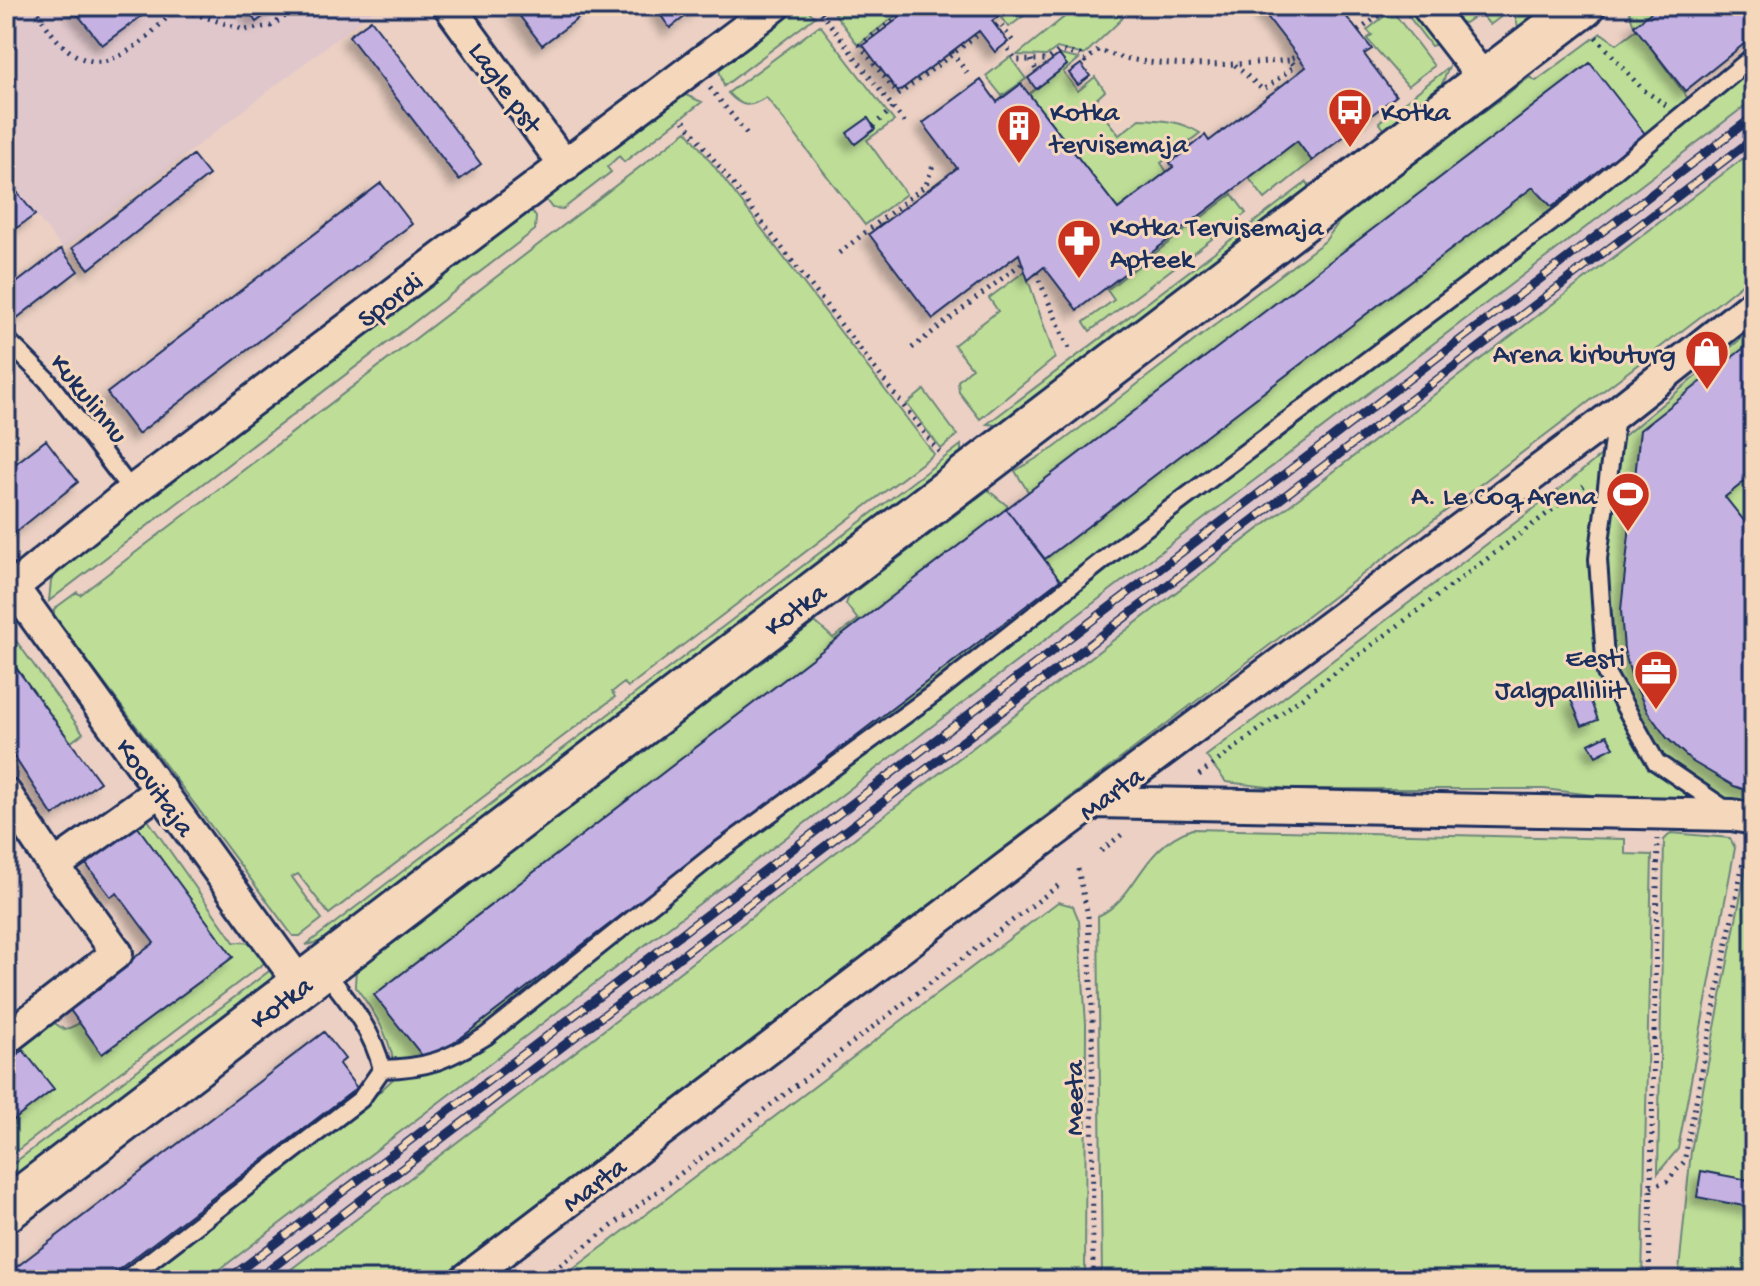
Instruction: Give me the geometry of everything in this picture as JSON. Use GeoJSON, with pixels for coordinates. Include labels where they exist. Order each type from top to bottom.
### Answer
{"type":"FeatureCollection","features":[{"type":"Feature","properties":{"kind":"street","name":"Lagle pst"},"geometry":{"type":"LineString","coordinates":[[449,6],[565,166]]}},
{"type":"Feature","properties":{"kind":"street","name":"Spordi"},"geometry":{"type":"LineString","coordinates":[[10,590],[132,491],[775,6]]}},
{"type":"Feature","properties":{"kind":"street","name":"Kotka"},"geometry":{"type":"LineString","coordinates":[[6,1210],[1583,6]]}},
{"type":"Feature","properties":{"kind":"street"},"geometry":{"type":"LineString","coordinates":[[1417,13],[1486,82]]}},
{"type":"Feature","properties":{"kind":"street","name":"Marta"},"geometry":{"type":"LineString","coordinates":[[465,1280],[1616,413],[1754,304]]}},
{"type":"Feature","properties":{"kind":"street","name":"Koovitaja"},"geometry":{"type":"LineString","coordinates":[[10,590],[161,790],[312,977]]}},
{"type":"Feature","properties":{"kind":"street"},"geometry":{"type":"LineString","coordinates":[[54,866],[161,790]]}},
{"type":"Feature","properties":{"kind":"street"},"geometry":{"type":"LineString","coordinates":[[6,794],[117,953],[6,1039]]}},
{"type":"Feature","properties":{"kind":"street"},"geometry":{"type":"LineString","coordinates":[[1097,802],[1746,817]]}},
{"type":"Feature","properties":{"kind":"lane"},"geometry":{"type":"LineString","coordinates":[[382,1069],[419,1068],[448,1059],[486,1036],[712,856],[939,690],[1121,546],[1566,211],[1754,56]]}},
{"type":"Feature","properties":{"kind":"lane","name":"Kukulinnu"},"geometry":{"type":"LineString","coordinates":[[6,339],[47,380],[132,491]]}},
{"type":"Feature","properties":{"kind":"lane"},"geometry":{"type":"LineString","coordinates":[[1616,413],[1598,559],[1606,673],[1656,762],[1746,817]]}},
{"type":"Feature","properties":{"kind":"lane"},"geometry":{"type":"LineString","coordinates":[[125,1280],[361,1099],[382,1069],[378,1050],[360,1016],[312,977]]}},
{"type":"Feature","properties":{"kind":"path"},"geometry":{"type":"LineString","coordinates":[[34,6],[59,45],[85,61],[99,62],[111,60],[141,42],[172,8],[245,30],[271,26],[300,6]]}},
{"type":"Feature","properties":{"kind":"path"},"geometry":{"type":"LineString","coordinates":[[816,6],[908,127]]}},
{"type":"Feature","properties":{"kind":"path"},"geometry":{"type":"LineString","coordinates":[[912,6],[860,45],[898,95],[979,34]]}},
{"type":"Feature","properties":{"kind":"path"},"geometry":{"type":"LineString","coordinates":[[1358,31],[1387,7],[1417,13]]}},
{"type":"Feature","properties":{"kind":"path"},"geometry":{"type":"LineString","coordinates":[[996,26],[999,23],[1015,44]]}},
{"type":"Feature","properties":{"kind":"path"},"geometry":{"type":"LineString","coordinates":[[1605,47],[1642,89],[1682,115]]}},
{"type":"Feature","properties":{"kind":"path"},"geometry":{"type":"LineString","coordinates":[[1008,49],[1016,60],[1048,61],[1059,51],[1080,55],[1085,61],[1099,50],[1118,59],[1235,65],[1290,60],[1297,55]]}},
{"type":"Feature","properties":{"kind":"path"},"geometry":{"type":"LineString","coordinates":[[952,52],[970,77]]}},
{"type":"Feature","properties":{"kind":"path"},"geometry":{"type":"LineString","coordinates":[[1031,60],[1037,72]]}},
{"type":"Feature","properties":{"kind":"path"},"geometry":{"type":"LineString","coordinates":[[1235,65],[1263,90],[1295,66],[1290,60]]}},
{"type":"Feature","properties":{"kind":"path"},"geometry":{"type":"LineString","coordinates":[[693,68],[747,134]]}},
{"type":"Feature","properties":{"kind":"path"},"geometry":{"type":"LineString","coordinates":[[873,126],[893,108]]}},
{"type":"Feature","properties":{"kind":"path"},"geometry":{"type":"LineString","coordinates":[[684,121],[942,456]]}},
{"type":"Feature","properties":{"kind":"path"},"geometry":{"type":"LineString","coordinates":[[839,253],[926,185],[934,162]]}},
{"type":"Feature","properties":{"kind":"path"},"geometry":{"type":"LineString","coordinates":[[912,348],[1022,263]]}},
{"type":"Feature","properties":{"kind":"path"},"geometry":{"type":"LineString","coordinates":[[1036,273],[1071,355]]}},
{"type":"Feature","properties":{"kind":"path"},"geometry":{"type":"LineString","coordinates":[[1192,781],[1587,484]]}},
{"type":"Feature","properties":{"kind":"path"},"geometry":{"type":"LineString","coordinates":[[1649,1280],[1658,814]]}},
{"type":"Feature","properties":{"kind":"path"},"geometry":{"type":"LineString","coordinates":[[1651,1187],[1667,1181],[1684,1162],[1746,817]]}},
{"type":"Feature","properties":{"kind":"path"},"geometry":{"type":"LineString","coordinates":[[1101,851],[1130,829]]}},
{"type":"Feature","properties":{"kind":"path","name":"Meeta"},"geometry":{"type":"LineString","coordinates":[[1078,869],[1088,916],[1093,1280]]}},
{"type":"Feature","properties":{"kind":"path"},"geometry":{"type":"LineString","coordinates":[[541,1280],[1059,885]]}},
{"type":"Feature","properties":{"kind":"shaded area"},"geometry":{"type":"Polygon","coordinates":[[[8,6],[379,6],[63,249],[10,183],[8,6]]]}},
{"type":"Feature","properties":{"kind":"shaded area"},"geometry":{"type":"Polygon","coordinates":[[[1754,99],[1754,150],[1580,287],[277,1280],[206,1280],[1754,99]]]}},
{"type":"Feature","properties":{"kind":"green space"},"geometry":{"type":"Polygon","coordinates":[[[846,6],[908,6],[858,45],[835,14],[846,6]]]}},
{"type":"Feature","properties":{"kind":"green space"},"geometry":{"type":"Polygon","coordinates":[[[1017,6],[1037,6],[1009,27],[1001,18],[1017,6]]]}},
{"type":"Feature","properties":{"kind":"green space"},"geometry":{"type":"Polygon","coordinates":[[[1078,6],[1112,6],[1122,19],[1084,55],[1057,48],[1046,56],[1017,55],[1078,6]]]}},
{"type":"Feature","properties":{"kind":"green space"},"geometry":{"type":"Polygon","coordinates":[[[1401,6],[1412,6],[1440,43],[1431,46],[1401,6]]]}},
{"type":"Feature","properties":{"kind":"green space"},"geometry":{"type":"Polygon","coordinates":[[[1445,6],[1463,6],[1472,18],[1465,23],[1456,21],[1445,6]]]}},
{"type":"Feature","properties":{"kind":"green space"},"geometry":{"type":"Polygon","coordinates":[[[1474,6],[1515,6],[1490,25],[1474,6]]]}},
{"type":"Feature","properties":{"kind":"green space"},"geometry":{"type":"Polygon","coordinates":[[[1529,6],[1548,6],[1519,29],[1515,17],[1529,6]]]}},
{"type":"Feature","properties":{"kind":"green space"},"geometry":{"type":"Polygon","coordinates":[[[1636,6],[1659,6],[1634,26],[1629,11],[1636,6]]]}},
{"type":"Feature","properties":{"kind":"green space"},"geometry":{"type":"Polygon","coordinates":[[[804,7],[815,17],[724,86],[719,70],[726,56],[791,8],[804,7]]]}},
{"type":"Feature","properties":{"kind":"green space"},"geometry":{"type":"Polygon","coordinates":[[[1394,13],[1434,66],[1408,86],[1367,39],[1372,35],[1367,30],[1387,14],[1394,13]]]}},
{"type":"Feature","properties":{"kind":"green space"},"geometry":{"type":"Polygon","coordinates":[[[820,25],[894,121],[867,140],[906,194],[865,225],[766,97],[746,105],[728,93],[820,25]]]}},
{"type":"Feature","properties":{"kind":"green space"},"geometry":{"type":"Polygon","coordinates":[[[1637,29],[1698,112],[1754,69],[1754,99],[206,1280],[139,1280],[354,1116],[395,1077],[391,1052],[382,1029],[355,986],[356,968],[815,622],[833,638],[858,620],[846,604],[849,596],[988,490],[1010,508],[1029,493],[1015,471],[1054,448],[1325,241],[1342,218],[1530,77],[1536,81],[1601,33],[1617,44],[1637,29]]]}},
{"type":"Feature","properties":{"kind":"green space"},"geometry":{"type":"Polygon","coordinates":[[[1060,55],[1079,59],[1063,72],[1078,91],[1095,77],[1105,91],[1093,102],[1119,135],[1140,119],[1178,124],[1200,133],[1161,163],[1167,172],[1118,209],[1029,94],[1066,66],[1060,55]]]}},
{"type":"Feature","properties":{"kind":"green space"},"geometry":{"type":"Polygon","coordinates":[[[1010,57],[1026,79],[1002,96],[986,76],[1010,57]]]}},
{"type":"Feature","properties":{"kind":"green space"},"geometry":{"type":"Polygon","coordinates":[[[1449,67],[1442,84],[1384,129],[1379,122],[1449,67]]]}},
{"type":"Feature","properties":{"kind":"green space"},"geometry":{"type":"Polygon","coordinates":[[[681,93],[702,102],[624,162],[619,156],[607,167],[611,172],[563,209],[552,208],[543,196],[681,93]]]}},
{"type":"Feature","properties":{"kind":"green space"},"geometry":{"type":"Polygon","coordinates":[[[687,131],[934,454],[628,687],[624,683],[612,692],[615,697],[329,914],[298,874],[292,877],[322,919],[300,936],[293,936],[54,616],[54,609],[77,592],[80,595],[687,131]]]}},
{"type":"Feature","properties":{"kind":"green space"},"geometry":{"type":"Polygon","coordinates":[[[1297,141],[1312,161],[1265,199],[1249,178],[1297,141]]]}},
{"type":"Feature","properties":{"kind":"green space"},"geometry":{"type":"Polygon","coordinates":[[[1754,150],[1754,274],[1721,301],[437,1280],[277,1280],[1754,150]]]}},
{"type":"Feature","properties":{"kind":"green space"},"geometry":{"type":"Polygon","coordinates":[[[1307,182],[1310,187],[997,425],[987,424],[1307,182]]]}},
{"type":"Feature","properties":{"kind":"green space"},"geometry":{"type":"Polygon","coordinates":[[[1232,194],[1246,213],[1090,331],[1084,322],[1114,300],[1107,290],[1232,194]]]}},
{"type":"Feature","properties":{"kind":"green space"},"geometry":{"type":"Polygon","coordinates":[[[529,207],[536,217],[535,230],[49,601],[51,581],[63,566],[529,207]]]}},
{"type":"Feature","properties":{"kind":"green space"},"geometry":{"type":"Polygon","coordinates":[[[1025,271],[1055,358],[980,419],[959,392],[958,381],[972,368],[954,345],[998,311],[989,298],[1025,271]]]}},
{"type":"Feature","properties":{"kind":"green space","name":"A. Le Coq Arena"},"geometry":{"type":"Polygon","coordinates":[[[1754,328],[1754,815],[1544,789],[1286,789],[1226,782],[1206,756],[1565,485],[1754,328]]]}},
{"type":"Feature","properties":{"kind":"green space"},"geometry":{"type":"Polygon","coordinates":[[[924,390],[957,435],[941,449],[907,404],[924,390]]]}},
{"type":"Feature","properties":{"kind":"green space"},"geometry":{"type":"Polygon","coordinates":[[[961,445],[961,452],[887,513],[323,941],[306,945],[961,445]]]}},
{"type":"Feature","properties":{"kind":"green space"},"geometry":{"type":"Polygon","coordinates":[[[6,637],[17,642],[83,733],[71,742],[6,654],[6,637]]]}},
{"type":"Feature","properties":{"kind":"green space"},"geometry":{"type":"Polygon","coordinates":[[[143,813],[234,942],[262,943],[272,957],[6,1159],[6,1126],[53,1089],[23,1050],[6,1063],[6,1047],[47,1018],[65,1030],[80,1023],[103,1053],[233,957],[137,827],[86,864],[79,852],[143,813]]]}},
{"type":"Feature","properties":{"kind":"green space"},"geometry":{"type":"Polygon","coordinates":[[[1192,829],[1625,839],[1625,854],[1652,855],[1642,1280],[1102,1280],[1098,916],[1122,897],[1161,848],[1174,837],[1192,829]]]}},
{"type":"Feature","properties":{"kind":"green space"},"geometry":{"type":"Polygon","coordinates":[[[1671,833],[1730,838],[1735,848],[1678,1149],[1658,1173],[1664,840],[1671,833]]]}},
{"type":"Feature","properties":{"kind":"green space"},"geometry":{"type":"Polygon","coordinates":[[[1754,851],[1754,1280],[1678,1280],[1691,1151],[1749,853],[1754,851]]]}},
{"type":"Feature","properties":{"kind":"green space"},"geometry":{"type":"Polygon","coordinates":[[[1058,902],[1073,906],[1079,921],[1086,1024],[1085,1280],[559,1280],[1058,902]]]}},
{"type":"Feature","properties":{"kind":"green space"},"geometry":{"type":"Polygon","coordinates":[[[276,966],[271,979],[6,1183],[6,1169],[276,966]]]}},
{"type":"Feature","properties":{"kind":"building"},"geometry":{"type":"Polygon","coordinates":[[[71,6],[142,6],[147,12],[102,45],[71,6]]]}},
{"type":"Feature","properties":{"kind":"building"},"geometry":{"type":"Polygon","coordinates":[[[245,6],[278,6],[256,22],[245,6]]]}},
{"type":"Feature","properties":{"kind":"building"},"geometry":{"type":"Polygon","coordinates":[[[512,6],[578,6],[584,14],[542,45],[512,6]]]}},
{"type":"Feature","properties":{"kind":"building"},"geometry":{"type":"Polygon","coordinates":[[[654,6],[699,6],[670,28],[654,6]]]}},
{"type":"Feature","properties":{"kind":"building"},"geometry":{"type":"Polygon","coordinates":[[[915,6],[1012,6],[992,21],[1008,42],[995,52],[979,31],[898,92],[863,45],[915,6]]]}},
{"type":"Feature","properties":{"kind":"building","name":"Kotka tervisemaja"},"geometry":{"type":"Polygon","coordinates":[[[1259,6],[1338,6],[1372,49],[1364,54],[1396,96],[1312,161],[1297,141],[1077,310],[1044,267],[1028,280],[1019,254],[933,319],[869,234],[957,168],[923,123],[981,80],[997,102],[1021,84],[1118,209],[1173,167],[1170,163],[1205,135],[1209,141],[1306,67],[1259,6]]]}},
{"type":"Feature","properties":{"kind":"building"},"geometry":{"type":"Polygon","coordinates":[[[1659,6],[1754,6],[1754,36],[1685,91],[1634,26],[1659,6]]]}},
{"type":"Feature","properties":{"kind":"building"},"geometry":{"type":"Polygon","coordinates":[[[371,20],[481,164],[459,180],[349,36],[371,20]]]}},
{"type":"Feature","properties":{"kind":"building"},"geometry":{"type":"Polygon","coordinates":[[[1059,55],[1067,65],[1036,89],[1028,78],[1059,55]]]}},
{"type":"Feature","properties":{"kind":"building"},"geometry":{"type":"Polygon","coordinates":[[[1590,63],[1646,135],[1552,207],[1533,187],[1045,559],[1006,509],[1590,63]]]}},
{"type":"Feature","properties":{"kind":"building"},"geometry":{"type":"Polygon","coordinates":[[[1081,64],[1090,76],[1078,85],[1069,73],[1081,64]]]}},
{"type":"Feature","properties":{"kind":"building"},"geometry":{"type":"Polygon","coordinates":[[[868,118],[875,129],[855,144],[847,133],[868,118]]]}},
{"type":"Feature","properties":{"kind":"building"},"geometry":{"type":"Polygon","coordinates":[[[193,155],[209,175],[89,269],[72,248],[193,155]]]}},
{"type":"Feature","properties":{"kind":"building"},"geometry":{"type":"Polygon","coordinates":[[[10,183],[35,215],[15,229],[6,218],[6,185],[10,183]]]}},
{"type":"Feature","properties":{"kind":"building"},"geometry":{"type":"Polygon","coordinates":[[[381,183],[412,224],[138,434],[107,393],[381,183]]]}},
{"type":"Feature","properties":{"kind":"building"},"geometry":{"type":"Polygon","coordinates":[[[61,249],[78,271],[8,325],[6,291],[61,249]]]}},
{"type":"Feature","properties":{"kind":"building"},"geometry":{"type":"Polygon","coordinates":[[[1754,340],[1754,474],[1725,497],[1754,533],[1754,793],[1734,786],[1693,762],[1667,738],[1647,711],[1624,650],[1621,610],[1640,430],[1754,340]]]}},
{"type":"Feature","properties":{"kind":"building"},"geometry":{"type":"Polygon","coordinates":[[[46,440],[78,482],[6,540],[6,471],[46,440]]]}},
{"type":"Feature","properties":{"kind":"building"},"geometry":{"type":"Polygon","coordinates":[[[1006,509],[1060,580],[428,1063],[374,995],[1006,509]]]}},
{"type":"Feature","properties":{"kind":"building"},"geometry":{"type":"Polygon","coordinates":[[[6,654],[100,782],[53,816],[6,744],[6,654]]]}},
{"type":"Feature","properties":{"kind":"building"},"geometry":{"type":"Polygon","coordinates":[[[1588,694],[1598,720],[1582,726],[1571,700],[1588,694]]]}},
{"type":"Feature","properties":{"kind":"building"},"geometry":{"type":"Polygon","coordinates":[[[1607,735],[1614,747],[1596,756],[1589,744],[1607,735]]]}},
{"type":"Feature","properties":{"kind":"building"},"geometry":{"type":"Polygon","coordinates":[[[137,826],[233,957],[102,1054],[65,1003],[102,982],[154,943],[117,893],[111,897],[86,864],[137,826]]]}},
{"type":"Feature","properties":{"kind":"building"},"geometry":{"type":"Polygon","coordinates":[[[324,1032],[345,1059],[339,1064],[357,1088],[105,1280],[6,1280],[6,1275],[324,1032]]]}},
{"type":"Feature","properties":{"kind":"building"},"geometry":{"type":"Polygon","coordinates":[[[23,1050],[54,1089],[6,1126],[6,1063],[23,1050]]]}},
{"type":"Feature","properties":{"kind":"building"},"geometry":{"type":"Polygon","coordinates":[[[1701,1171],[1754,1181],[1754,1208],[1697,1197],[1701,1171]]]}},
{"type":"Feature","properties":{"kind":"railway"},"geometry":{"type":"LineString","coordinates":[[227,1280],[1754,116]]}},
{"type":"Feature","properties":{"kind":"railway"},"geometry":{"type":"LineString","coordinates":[[256,1280],[1754,138]]}},
{"type":"Feature","properties":{"kind":"place","name":"Kotka"},"geometry":{"type":"Point","coordinates":[1350,149]}},
{"type":"Feature","properties":{"kind":"place","name":"Kotka tervisemaja"},"geometry":{"type":"Point","coordinates":[1019,165]}},
{"type":"Feature","properties":{"kind":"place","name":"Kotka Tervisemaja Apteek"},"geometry":{"type":"Point","coordinates":[1079,280]}},
{"type":"Feature","properties":{"kind":"place","name":"Arena kirbuturg"},"geometry":{"type":"Point","coordinates":[1707,391]}},
{"type":"Feature","properties":{"kind":"place","name":"A. Le Coq Arena"},"geometry":{"type":"Point","coordinates":[1628,533]}},
{"type":"Feature","properties":{"kind":"place","name":"Eesti Jalgpalliliit"},"geometry":{"type":"Point","coordinates":[1656,711]}}]}
